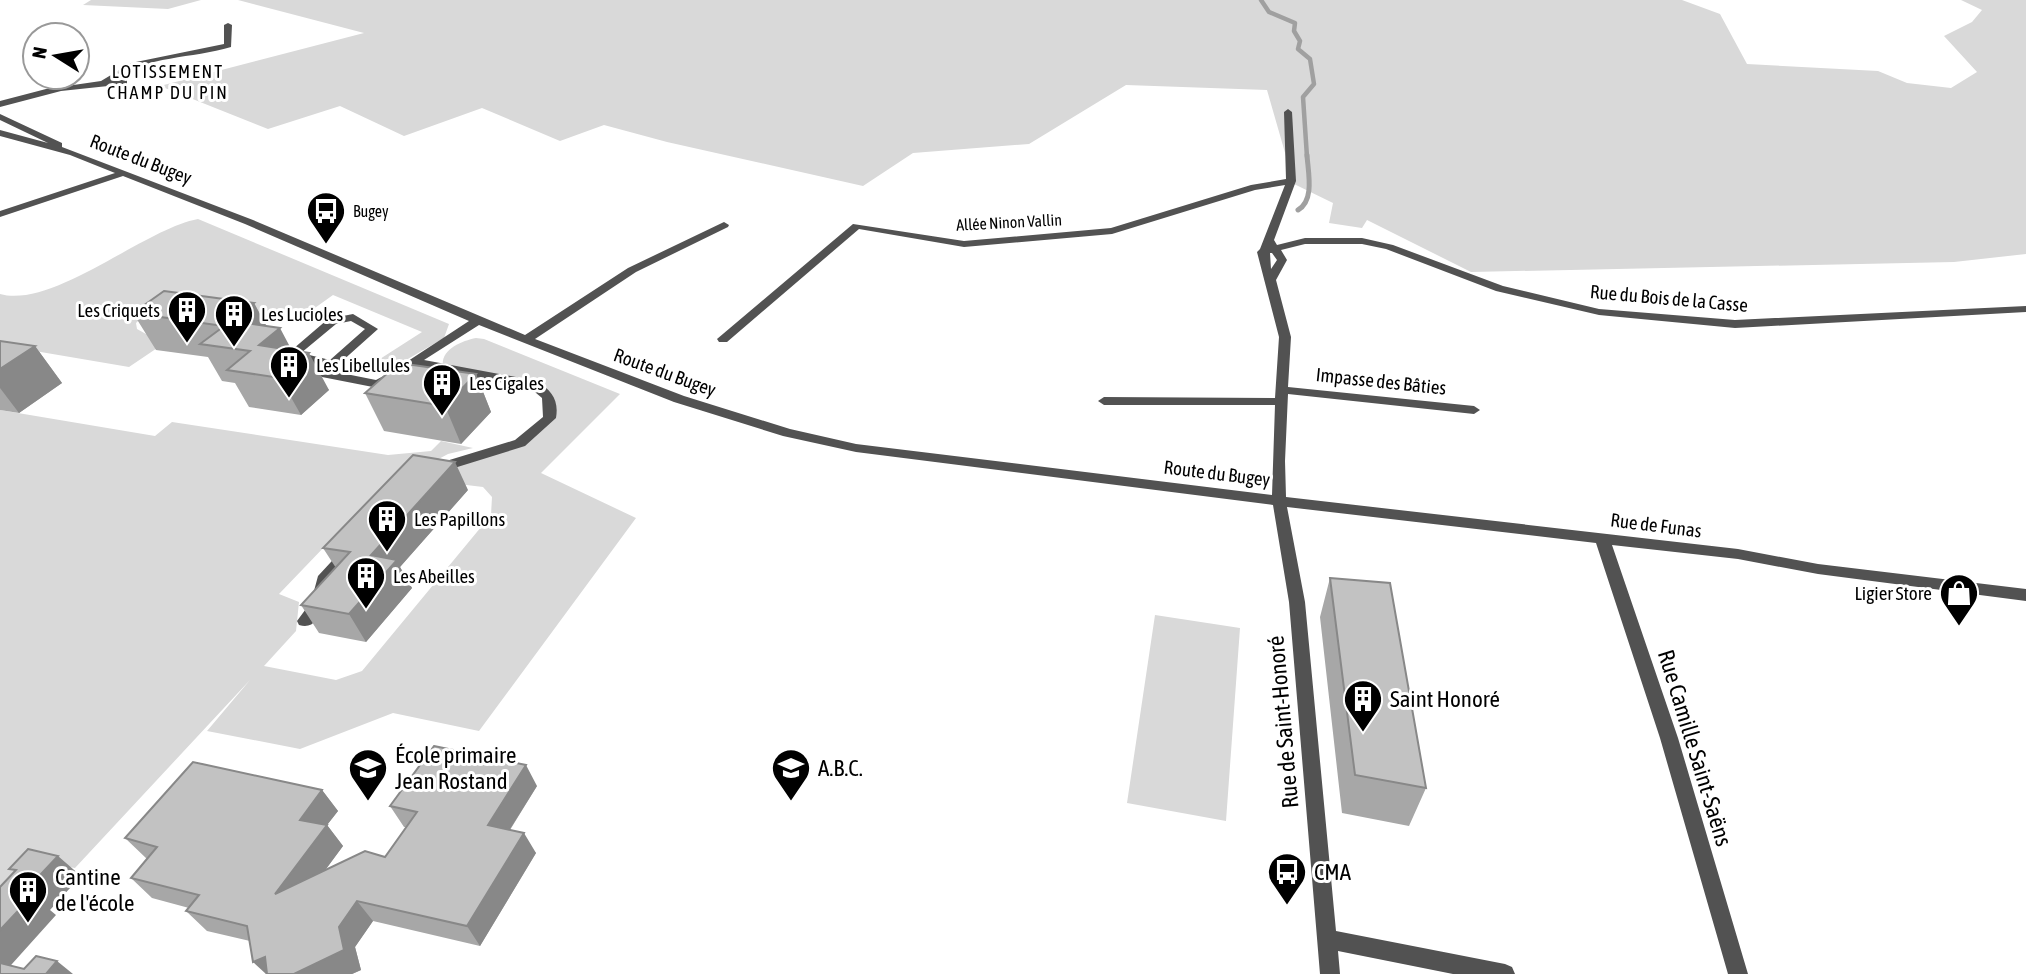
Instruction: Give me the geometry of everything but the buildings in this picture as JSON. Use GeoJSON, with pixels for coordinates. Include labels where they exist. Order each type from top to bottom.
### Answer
{"type":"FeatureCollection","features":[{"type":"Feature","properties":{"kind":"street"},"geometry":{"type":"LineString","coordinates":[[103,83],[119,70],[142,60],[196,54],[228,45],[228,25]]}},
{"type":"Feature","properties":{"kind":"street"},"geometry":{"type":"LineString","coordinates":[[0,104],[43,90],[124,82]]}},
{"type":"Feature","properties":{"kind":"street"},"geometry":{"type":"LineString","coordinates":[[1270,280],[1282,260],[1273,243],[1291,181],[1288,113]]}},
{"type":"Feature","properties":{"kind":"street","name":"Route du Bugey"},"geometry":{"type":"LineString","coordinates":[[0,117],[46,137],[73,153]]}},
{"type":"Feature","properties":{"kind":"street","name":"Route du Bugey"},"geometry":{"type":"LineString","coordinates":[[0,133],[73,153],[249,222],[525,340],[711,410],[788,433],[856,448],[1279,501]]}},
{"type":"Feature","properties":{"kind":"street"},"geometry":{"type":"LineString","coordinates":[[0,214],[123,173]]}},
{"type":"Feature","properties":{"kind":"street","name":"Allée Ninon Vallin"},"geometry":{"type":"LineString","coordinates":[[723,339],[856,226],[964,244],[1112,230],[1254,187],[1291,181]]}},
{"type":"Feature","properties":{"kind":"street"},"geometry":{"type":"LineString","coordinates":[[525,340],[632,271],[724,225]]}},
{"type":"Feature","properties":{"kind":"street","name":"Rue du Bois de la Casse"},"geometry":{"type":"LineString","coordinates":[[1273,243],[1324,239],[1362,241],[1389,247],[1500,289],[1599,312],[1735,324],[2026,309]]}},
{"type":"Feature","properties":{"kind":"street","name":"Rue du Bois de la Casse"},"geometry":{"type":"LineString","coordinates":[[1282,260],[1316,244],[1362,241]]}},
{"type":"Feature","properties":{"kind":"street","name":"Rue de Saint-Honoré"},"geometry":{"type":"LineString","coordinates":[[1273,243],[1262,252],[1285,337],[1284,396],[1278,461],[1279,501],[1297,602],[1329,974]]}},
{"type":"Feature","properties":{"kind":"street"},"geometry":{"type":"LineString","coordinates":[[333,364],[292,355],[332,321],[353,317],[372,329],[333,364],[322,373],[378,384],[478,321]]}},
{"type":"Feature","properties":{"kind":"street"},"geometry":{"type":"LineString","coordinates":[[414,362],[533,384],[547,392],[552,406],[549,418],[520,443],[450,463],[428,473]]}},
{"type":"Feature","properties":{"kind":"street","name":"Impasse des Bâties"},"geometry":{"type":"LineString","coordinates":[[1104,401],[1254,400],[1284,396],[1474,410]]}},
{"type":"Feature","properties":{"kind":"street","name":"Rue de Funas"},"geometry":{"type":"LineString","coordinates":[[1279,501],[1738,554],[1818,569],[2026,595]]}},
{"type":"Feature","properties":{"kind":"street","name":"Rue Camille Saint-Saëns"},"geometry":{"type":"LineString","coordinates":[[1602,538],[1669,738],[1738,974]]}},
{"type":"Feature","properties":{"kind":"street"},"geometry":{"type":"LineString","coordinates":[[305,621],[318,604],[323,580],[358,542]]}},
{"type":"Feature","properties":{"kind":"street"},"geometry":{"type":"LineString","coordinates":[[1327,939],[1505,974]]}},
{"type":"Feature","properties":{"kind":"shaded area"},"geometry":{"type":"Polygon","coordinates":[[[91,0],[201,0],[168,9],[83,5],[91,0]]]}},
{"type":"Feature","properties":{"kind":"shaded area"},"geometry":{"type":"Polygon","coordinates":[[[238,0],[1682,0],[1720,14],[1747,64],[1878,71],[1907,83],[1951,88],[1977,72],[1944,36],[1972,22],[1982,10],[1961,0],[2026,0],[2026,254],[1954,262],[1471,272],[1367,220],[1362,228],[1329,223],[1333,203],[1294,184],[1267,90],[1126,85],[1029,144],[913,153],[863,186],[667,142],[604,125],[560,141],[482,108],[404,136],[340,106],[268,129],[160,86],[364,33],[238,0]]]}},
{"type":"Feature","properties":{"kind":"shaded area"},"geometry":{"type":"Polygon","coordinates":[[[198,219],[449,324],[444,338],[382,374],[369,366],[422,332],[333,295],[298,320],[213,308],[147,312],[136,323],[137,329],[146,334],[172,338],[129,367],[29,350],[0,360],[0,294],[22,295],[46,290],[99,266],[152,237],[198,219]]]}},
{"type":"Feature","properties":{"kind":"shaded area"},"geometry":{"type":"Polygon","coordinates":[[[476,338],[620,394],[541,473],[636,518],[479,731],[393,713],[300,749],[207,731],[250,680],[75,868],[53,864],[0,921],[0,410],[155,436],[172,422],[388,455],[431,451],[441,441],[473,448],[448,454],[416,471],[400,468],[279,594],[299,602],[296,631],[264,666],[336,680],[362,671],[491,515],[492,497],[483,487],[417,479],[502,450],[536,431],[552,406],[533,384],[443,367],[448,351],[464,341],[476,338]]]}},
{"type":"Feature","properties":{"kind":"shaded area"},"geometry":{"type":"Polygon","coordinates":[[[1155,615],[1240,628],[1226,821],[1127,803],[1155,615]]]}},
{"type":"Feature","properties":{"kind":"waterway"},"geometry":{"type":"LineString","coordinates":[[1261,0],[1269,12],[1295,23],[1294,31],[1300,41],[1298,49],[1310,59],[1314,84],[1303,97],[1307,157]]}},
{"type":"Feature","properties":{"kind":"waterway"},"geometry":{"type":"LineString","coordinates":[[1298,210],[1307,200],[1309,193],[1307,155]]}},
{"type":"Feature","properties":{"kind":"place","name":"Bugey"},"geometry":{"type":"Point","coordinates":[326,245]}},
{"type":"Feature","properties":{"kind":"place","name":"Les Criquets"},"geometry":{"type":"Point","coordinates":[187,344]}},
{"type":"Feature","properties":{"kind":"place","name":"Les Lucioles"},"geometry":{"type":"Point","coordinates":[234,348]}},
{"type":"Feature","properties":{"kind":"place","name":"Les Libellules"},"geometry":{"type":"Point","coordinates":[289,399]}},
{"type":"Feature","properties":{"kind":"place","name":"Les Cigales"},"geometry":{"type":"Point","coordinates":[442,417]}},
{"type":"Feature","properties":{"kind":"place","name":"Les Papillons"},"geometry":{"type":"Point","coordinates":[387,553]}},
{"type":"Feature","properties":{"kind":"place","name":"Les Abeilles"},"geometry":{"type":"Point","coordinates":[366,610]}},
{"type":"Feature","properties":{"kind":"place","name":"Ligier Store"},"geometry":{"type":"Point","coordinates":[1959,627]}},
{"type":"Feature","properties":{"kind":"place","name":"Saint Honoré"},"geometry":{"type":"Point","coordinates":[1363,733]}},
{"type":"Feature","properties":{"kind":"place","name":"École primaire Jean Rostand"},"geometry":{"type":"Point","coordinates":[368,802]}},
{"type":"Feature","properties":{"kind":"place","name":"A.B.C."},"geometry":{"type":"Point","coordinates":[791,802]}},
{"type":"Feature","properties":{"kind":"place","name":"CMA"},"geometry":{"type":"Point","coordinates":[1287,906]}},
{"type":"Feature","properties":{"kind":"place","name":"Cantine de l'école"},"geometry":{"type":"Point","coordinates":[28,924]}},
{"type":"Feature","properties":{"kind":"district","name":"LOTISSEMENT CHAMP DU PIN"},"geometry":{"type":"Point","coordinates":[168,81]}}]}
